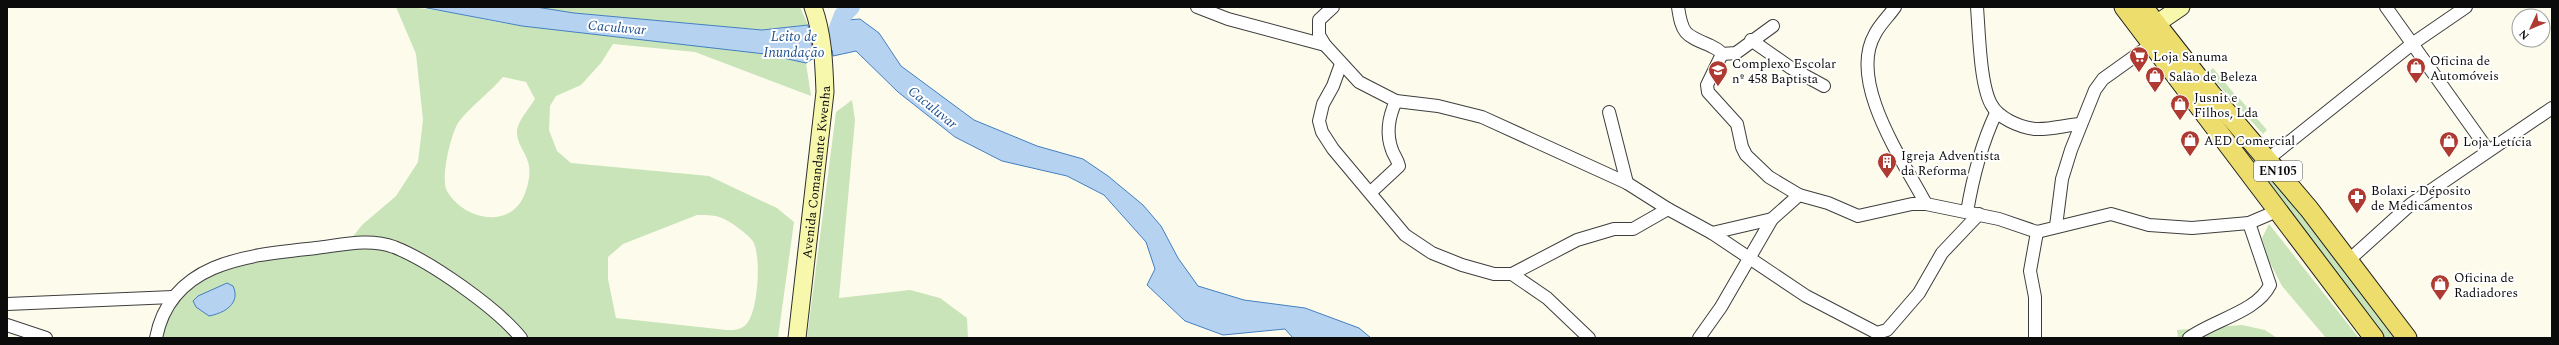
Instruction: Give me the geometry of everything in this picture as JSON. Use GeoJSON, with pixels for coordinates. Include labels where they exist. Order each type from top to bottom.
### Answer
{"type":"FeatureCollection","features":[{"type":"Feature","properties":{"kind":"main road","name":"EN105"},"geometry":{"type":"LineString","coordinates":[[2124,7],[2374,338]]}},
{"type":"Feature","properties":{"kind":"main road","name":"EN105"},"geometry":{"type":"LineString","coordinates":[[2143,7],[2212,95],[2268,159],[2349,260],[2407,338]]}},
{"type":"Feature","properties":{"kind":"main road"},"geometry":{"type":"LineString","coordinates":[[2156,24],[2181,7]]}},
{"type":"Feature","properties":{"kind":"main road","name":"Avenida Comandante Kwenha"},"geometry":{"type":"LineString","coordinates":[[797,338],[821,139],[825,92],[824,59],[816,14]]}},
{"type":"Feature","properties":{"kind":"street"},"geometry":{"type":"LineString","coordinates":[[1197,7],[1228,19],[1325,45]]}},
{"type":"Feature","properties":{"kind":"street"},"geometry":{"type":"LineString","coordinates":[[1333,7],[1319,20],[1319,35],[1325,45],[1341,64],[1359,82],[1396,101],[1438,106],[1482,117],[1627,183],[1668,209],[1712,233],[1750,260],[1845,318],[1877,333],[1882,333],[1919,293],[1942,253],[1973,213],[1974,170],[1983,140],[1996,113]]}},
{"type":"Feature","properties":{"kind":"street"},"geometry":{"type":"LineString","coordinates":[[1678,7],[1680,24],[1686,34],[1716,48],[1722,54],[1736,53],[1751,40],[1773,26]]}},
{"type":"Feature","properties":{"kind":"street"},"geometry":{"type":"LineString","coordinates":[[1895,7],[1874,35],[1868,74],[1872,100],[1926,204]]}},
{"type":"Feature","properties":{"kind":"street"},"geometry":{"type":"LineString","coordinates":[[1977,7],[1985,79],[1990,103],[1996,113],[2010,121],[2034,128],[2081,124]]}},
{"type":"Feature","properties":{"kind":"street"},"geometry":{"type":"LineString","coordinates":[[2386,7],[2488,150]]}},
{"type":"Feature","properties":{"kind":"street"},"geometry":{"type":"LineString","coordinates":[[2268,159],[2412,44],[2466,7]]}},
{"type":"Feature","properties":{"kind":"street"},"geometry":{"type":"LineString","coordinates":[[1751,40],[1791,68],[1824,86]]}},
{"type":"Feature","properties":{"kind":"street"},"geometry":{"type":"LineString","coordinates":[[2056,226],[2062,179],[2081,124],[2095,90],[2103,79],[2152,44]]}},
{"type":"Feature","properties":{"kind":"street"},"geometry":{"type":"LineString","coordinates":[[1722,54],[1707,85],[1708,92],[1737,124],[1742,147],[1746,155],[1769,177],[1799,195],[1828,203],[1858,216],[1912,204],[1926,204],[1973,213],[2037,232],[2056,226],[2111,214],[2149,225],[2192,228],[2249,223],[2277,211]]}},
{"type":"Feature","properties":{"kind":"street"},"geometry":{"type":"LineString","coordinates":[[1341,64],[1333,86],[1323,104],[1319,121],[1322,132],[1333,149],[1371,192],[1405,235],[1432,253],[1462,266],[1494,274],[1512,274],[1577,240],[1614,229],[1633,229],[1668,209]]}},
{"type":"Feature","properties":{"kind":"street"},"geometry":{"type":"LineString","coordinates":[[1371,192],[1399,166],[1397,156],[1392,151],[1389,126],[1390,115],[1396,101]]}},
{"type":"Feature","properties":{"kind":"street"},"geometry":{"type":"LineString","coordinates":[[2349,260],[2411,204],[2488,150],[2552,108]]}},
{"type":"Feature","properties":{"kind":"street"},"geometry":{"type":"LineString","coordinates":[[1609,112],[1627,183]]}},
{"type":"Feature","properties":{"kind":"street"},"geometry":{"type":"LineString","coordinates":[[1699,338],[1721,307],[1750,260],[1772,219],[1799,195]]}},
{"type":"Feature","properties":{"kind":"street"},"geometry":{"type":"LineString","coordinates":[[1712,233],[1772,219]]}},
{"type":"Feature","properties":{"kind":"street"},"geometry":{"type":"LineString","coordinates":[[2189,338],[2205,327],[2253,304],[2265,295],[2270,285],[2249,223]]}},
{"type":"Feature","properties":{"kind":"street"},"geometry":{"type":"LineString","coordinates":[[2035,338],[2035,297],[2030,271],[2037,232]]}},
{"type":"Feature","properties":{"kind":"street"},"geometry":{"type":"LineString","coordinates":[[156,336],[165,309],[173,297],[188,283],[210,269],[232,261],[266,254],[367,242],[393,247],[413,256],[487,305],[521,338]]}},
{"type":"Feature","properties":{"kind":"street"},"geometry":{"type":"LineString","coordinates":[[1512,274],[1547,298],[1589,338]]}},
{"type":"Feature","properties":{"kind":"street"},"geometry":{"type":"LineString","coordinates":[[7,304],[173,297]]}},
{"type":"Feature","properties":{"kind":"street"},"geometry":{"type":"LineString","coordinates":[[7,325],[46,338]]}},
{"type":"Feature","properties":{"kind":"green space"},"geometry":{"type":"Polygon","coordinates":[[[396,7],[429,9],[524,26],[701,45],[806,63],[811,96],[695,52],[613,44],[601,63],[581,85],[556,96],[550,106],[549,130],[557,151],[571,163],[709,176],[777,208],[794,222],[778,338],[157,338],[165,309],[210,269],[347,244],[362,225],[396,196],[418,162],[423,120],[416,54],[396,7]],[[503,77],[458,123],[452,137],[447,157],[445,185],[447,191],[453,200],[462,207],[471,213],[482,216],[503,216],[512,211],[523,199],[527,189],[529,177],[528,162],[519,143],[517,130],[522,118],[535,99],[526,82],[503,77]],[[697,215],[623,244],[608,257],[608,279],[616,318],[727,330],[739,329],[748,322],[754,306],[758,281],[757,256],[752,240],[737,227],[719,217],[697,215]]]}},
{"type":"Feature","properties":{"kind":"green space"},"geometry":{"type":"Polygon","coordinates":[[[536,7],[800,7],[808,25],[762,30],[574,13],[536,7]]]}},
{"type":"Feature","properties":{"kind":"green space"},"geometry":{"type":"Polygon","coordinates":[[[2213,68],[2237,97],[2232,101],[2208,72],[2213,68]]]}},
{"type":"Feature","properties":{"kind":"green space"},"geometry":{"type":"Polygon","coordinates":[[[2203,96],[2265,165],[2399,338],[2382,338],[2203,96]]]}},
{"type":"Feature","properties":{"kind":"green space"},"geometry":{"type":"Polygon","coordinates":[[[2239,98],[2267,130],[2263,134],[2234,102],[2239,98]]]}},
{"type":"Feature","properties":{"kind":"green space"},"geometry":{"type":"Polygon","coordinates":[[[852,100],[855,120],[839,298],[910,290],[940,298],[967,318],[968,338],[807,338],[836,112],[852,100]]]}},
{"type":"Feature","properties":{"kind":"green space"},"geometry":{"type":"Polygon","coordinates":[[[2269,224],[2359,338],[2326,338],[2282,286],[2269,261],[2262,238],[2269,224]]]}},
{"type":"Feature","properties":{"kind":"green space"},"geometry":{"type":"Polygon","coordinates":[[[2242,325],[2265,330],[2277,338],[2178,338],[2177,330],[2242,325]]]}},
{"type":"Feature","properties":{"kind":"water","name":"Leito de Inundação"},"geometry":{"type":"Polygon","coordinates":[[[422,7],[536,7],[574,13],[762,30],[808,25],[814,58],[806,63],[765,54],[522,26],[422,7]]]}},
{"type":"Feature","properties":{"kind":"water","name":"Caculuvar"},"geometry":{"type":"Polygon","coordinates":[[[860,19],[879,33],[901,66],[974,120],[1037,146],[1083,159],[1108,176],[1143,205],[1161,226],[1178,258],[1198,286],[1244,300],[1305,308],[1359,328],[1371,338],[1293,338],[1285,329],[1223,335],[1185,321],[1147,285],[1155,269],[1146,242],[1104,195],[1067,176],[1002,161],[955,137],[898,92],[856,51],[833,56],[829,29],[834,21],[860,19]]]}},
{"type":"Feature","properties":{"kind":"water"},"geometry":{"type":"Polygon","coordinates":[[[227,283],[233,286],[235,297],[233,302],[226,310],[209,316],[196,307],[193,301],[198,296],[227,283]]]}},
{"type":"Feature","properties":{"kind":"waterway"},"geometry":{"type":"LineString","coordinates":[[833,41],[843,15],[851,7]]}},
{"type":"Feature","properties":{"kind":"place","name":"Loja Sanuma"},"geometry":{"type":"Point","coordinates":[2139,73]}},
{"type":"Feature","properties":{"kind":"place","name":"Oficina de Automóveis"},"geometry":{"type":"Point","coordinates":[2416,84]}},
{"type":"Feature","properties":{"kind":"place","name":"Complexo Escolar nº 458 Baptista"},"geometry":{"type":"Point","coordinates":[1718,87]}},
{"type":"Feature","properties":{"kind":"place","name":"Salão de Beleza"},"geometry":{"type":"Point","coordinates":[2155,93]}},
{"type":"Feature","properties":{"kind":"place","name":"Jusnit e Filhos, Lda"},"geometry":{"type":"Point","coordinates":[2180,121]}},
{"type":"Feature","properties":{"kind":"place","name":"AED Comercial"},"geometry":{"type":"Point","coordinates":[2190,157]}},
{"type":"Feature","properties":{"kind":"place","name":"Loja Letícia"},"geometry":{"type":"Point","coordinates":[2449,158]}},
{"type":"Feature","properties":{"kind":"place","name":"Igreja Adventista da Reforma"},"geometry":{"type":"Point","coordinates":[1887,179]}},
{"type":"Feature","properties":{"kind":"place","name":"Bolaxi - Déposito de Medicamentos"},"geometry":{"type":"Point","coordinates":[2357,214]}},
{"type":"Feature","properties":{"kind":"place","name":"Oficina de Radiadores"},"geometry":{"type":"Point","coordinates":[2440,301]}}]}
